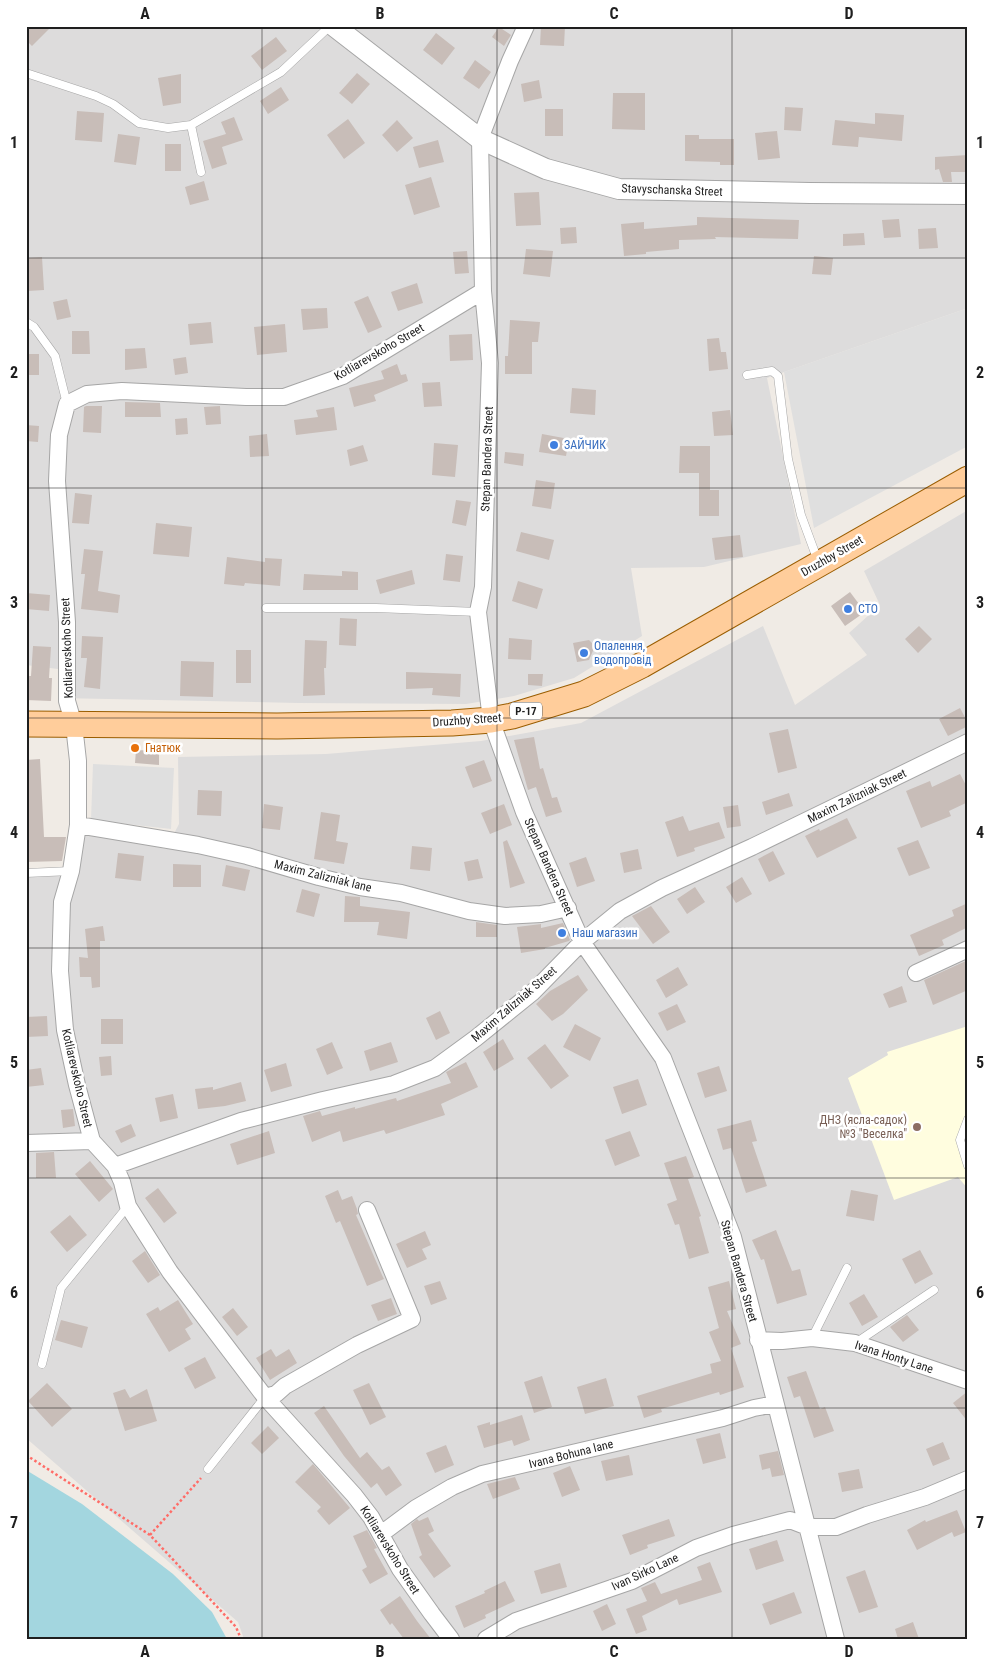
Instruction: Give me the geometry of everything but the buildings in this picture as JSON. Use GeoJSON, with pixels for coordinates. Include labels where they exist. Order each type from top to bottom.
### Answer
{"type":"FeatureCollection","features":[{"type":"Feature","properties":{"kind":"main road","name":"Druzhby Street"},"geometry":{"type":"LineString","coordinates":[[26,724],[286,726],[452,722],[491,720],[512,716],[584,694],[642,665],[968,479]]}},
{"type":"Feature","properties":{"kind":"street","name":"Stavyschanska Street"},"geometry":{"type":"LineString","coordinates":[[334,26],[480,139],[546,170],[619,189],[968,194]]}},
{"type":"Feature","properties":{"kind":"street"},"geometry":{"type":"LineString","coordinates":[[480,139],[510,61],[526,26]]}},
{"type":"Feature","properties":{"kind":"street","name":"Stepan Bandera Street"},"geometry":{"type":"LineString","coordinates":[[480,139],[483,291],[490,363],[483,587],[478,612],[491,720],[524,812],[582,942],[663,1058],[732,1237],[836,1639]]}},
{"type":"Feature","properties":{"kind":"street","name":"Kotliarevskoho Street"},"geometry":{"type":"LineString","coordinates":[[452,1639],[400,1569],[371,1517],[265,1398],[170,1272],[128,1206],[122,1182],[114,1166],[92,1141],[76,1085],[65,1030],[60,971],[62,902],[71,871],[78,825],[78,761],[74,725],[67,700],[66,613],[57,481],[59,435],[68,404],[87,394],[122,391],[284,397],[342,376],[483,291]]}},
{"type":"Feature","properties":{"kind":"street","name":"Maxim Zalizniak Street"},"geometry":{"type":"LineString","coordinates":[[114,1166],[241,1121],[394,1084],[435,1068],[533,992],[582,942],[620,911],[662,888],[752,847],[968,742]]}},
{"type":"Feature","properties":{"kind":"street","name":"Maxim Zalizniak lane"},"geometry":{"type":"LineString","coordinates":[[78,825],[198,845],[248,856],[360,887],[401,893],[469,911],[504,916],[541,914],[568,908]]}},
{"type":"Feature","properties":{"kind":"street"},"geometry":{"type":"LineString","coordinates":[[916,973],[968,949]]}},
{"type":"Feature","properties":{"kind":"street"},"geometry":{"type":"LineString","coordinates":[[26,1143],[92,1141]]}},
{"type":"Feature","properties":{"kind":"street"},"geometry":{"type":"LineString","coordinates":[[265,1398],[276,1394],[285,1386],[357,1345],[412,1319],[367,1210]]}},
{"type":"Feature","properties":{"kind":"street","name":"Ivana Honty Lane"},"geometry":{"type":"LineString","coordinates":[[758,1340],[782,1341],[812,1338],[856,1344],[968,1381]]}},
{"type":"Feature","properties":{"kind":"street","name":"Ivana Bohuna lane"},"geometry":{"type":"LineString","coordinates":[[381,1534],[416,1508],[452,1487],[482,1474],[723,1418],[754,1408],[775,1404]]}},
{"type":"Feature","properties":{"kind":"street","name":"Ivan Sirko Lane"},"geometry":{"type":"LineString","coordinates":[[486,1639],[516,1621],[632,1581],[696,1548],[733,1535],[790,1520],[808,1527],[836,1527],[925,1497],[968,1479]]}},
{"type":"Feature","properties":{"kind":"lane"},"geometry":{"type":"LineString","coordinates":[[26,73],[96,96],[113,104],[139,123],[168,128],[191,125],[281,72],[330,26]]}},
{"type":"Feature","properties":{"kind":"lane"},"geometry":{"type":"LineString","coordinates":[[191,125],[201,172]]}},
{"type":"Feature","properties":{"kind":"lane"},"geometry":{"type":"LineString","coordinates":[[26,322],[34,327],[55,356],[68,404]]}},
{"type":"Feature","properties":{"kind":"lane"},"geometry":{"type":"LineString","coordinates":[[747,375],[772,371],[778,376],[788,459],[801,515],[819,563]]}},
{"type":"Feature","properties":{"kind":"lane"},"geometry":{"type":"LineString","coordinates":[[266,608],[376,608],[478,612]]}},
{"type":"Feature","properties":{"kind":"lane"},"geometry":{"type":"LineString","coordinates":[[26,873],[71,871]]}},
{"type":"Feature","properties":{"kind":"lane"},"geometry":{"type":"LineString","coordinates":[[968,1119],[960,1140],[968,1166]]}},
{"type":"Feature","properties":{"kind":"lane"},"geometry":{"type":"LineString","coordinates":[[42,1364],[61,1288],[128,1206]]}},
{"type":"Feature","properties":{"kind":"lane"},"geometry":{"type":"LineString","coordinates":[[812,1338],[847,1268]]}},
{"type":"Feature","properties":{"kind":"lane"},"geometry":{"type":"LineString","coordinates":[[856,1344],[934,1290]]}},
{"type":"Feature","properties":{"kind":"lane"},"geometry":{"type":"LineString","coordinates":[[208,1469],[265,1398]]}},
{"type":"Feature","properties":{"kind":"path"},"geometry":{"type":"LineString","coordinates":[[26,1455],[150,1535],[236,1627],[241,1639]]}},
{"type":"Feature","properties":{"kind":"path"},"geometry":{"type":"LineString","coordinates":[[150,1535],[208,1469]]}},
{"type":"Feature","properties":{"kind":"shaded area"},"geometry":{"type":"Polygon","coordinates":[[[26,26],[968,26],[968,308],[767,378],[801,544],[704,567],[631,568],[642,636],[574,678],[514,696],[466,704],[59,698],[58,669],[26,665],[26,26]]]}},
{"type":"Feature","properties":{"kind":"shaded area"},"geometry":{"type":"Polygon","coordinates":[[[968,308],[968,446],[814,528],[784,372],[968,308]]]}},
{"type":"Feature","properties":{"kind":"shaded area"},"geometry":{"type":"Polygon","coordinates":[[[968,510],[968,1639],[244,1639],[238,1622],[26,1438],[26,870],[66,869],[74,828],[166,849],[179,824],[178,757],[326,754],[481,741],[581,723],[763,626],[795,705],[867,655],[849,633],[880,605],[864,571],[968,510]]]}},
{"type":"Feature","properties":{"kind":"shaded area"},"geometry":{"type":"Polygon","coordinates":[[[93,764],[174,768],[171,829],[91,820],[93,764]]]}},
{"type":"Feature","properties":{"kind":"shaded area","name":"ДНЗ (ясла-садок) №3 \"Веселка\""},"geometry":{"type":"Polygon","coordinates":[[[968,1026],[968,1189],[958,1177],[894,1200],[848,1078],[888,1055],[887,1052],[968,1026]]]}},
{"type":"Feature","properties":{"kind":"water"},"geometry":{"type":"Polygon","coordinates":[[[26,1470],[82,1504],[173,1574],[212,1612],[227,1639],[26,1639],[26,1470]]]}},
{"type":"Feature","properties":{"kind":"place","name":"ЗАЙЧИК"},"geometry":{"type":"Point","coordinates":[554,445]}},
{"type":"Feature","properties":{"kind":"place","name":"СТО"},"geometry":{"type":"Point","coordinates":[848,609]}},
{"type":"Feature","properties":{"kind":"place","name":"Опалення, водопровід"},"geometry":{"type":"Point","coordinates":[584,653]}},
{"type":"Feature","properties":{"kind":"place","name":"Гнатюк"},"geometry":{"type":"Point","coordinates":[135,748]}},
{"type":"Feature","properties":{"kind":"place","name":"Наш магазин"},"geometry":{"type":"Point","coordinates":[562,933]}},
{"type":"Feature","properties":{"kind":"place","name":"ДНЗ (ясла-садок) №3 \"Веселка\""},"geometry":{"type":"Point","coordinates":[917,1127]}}]}
